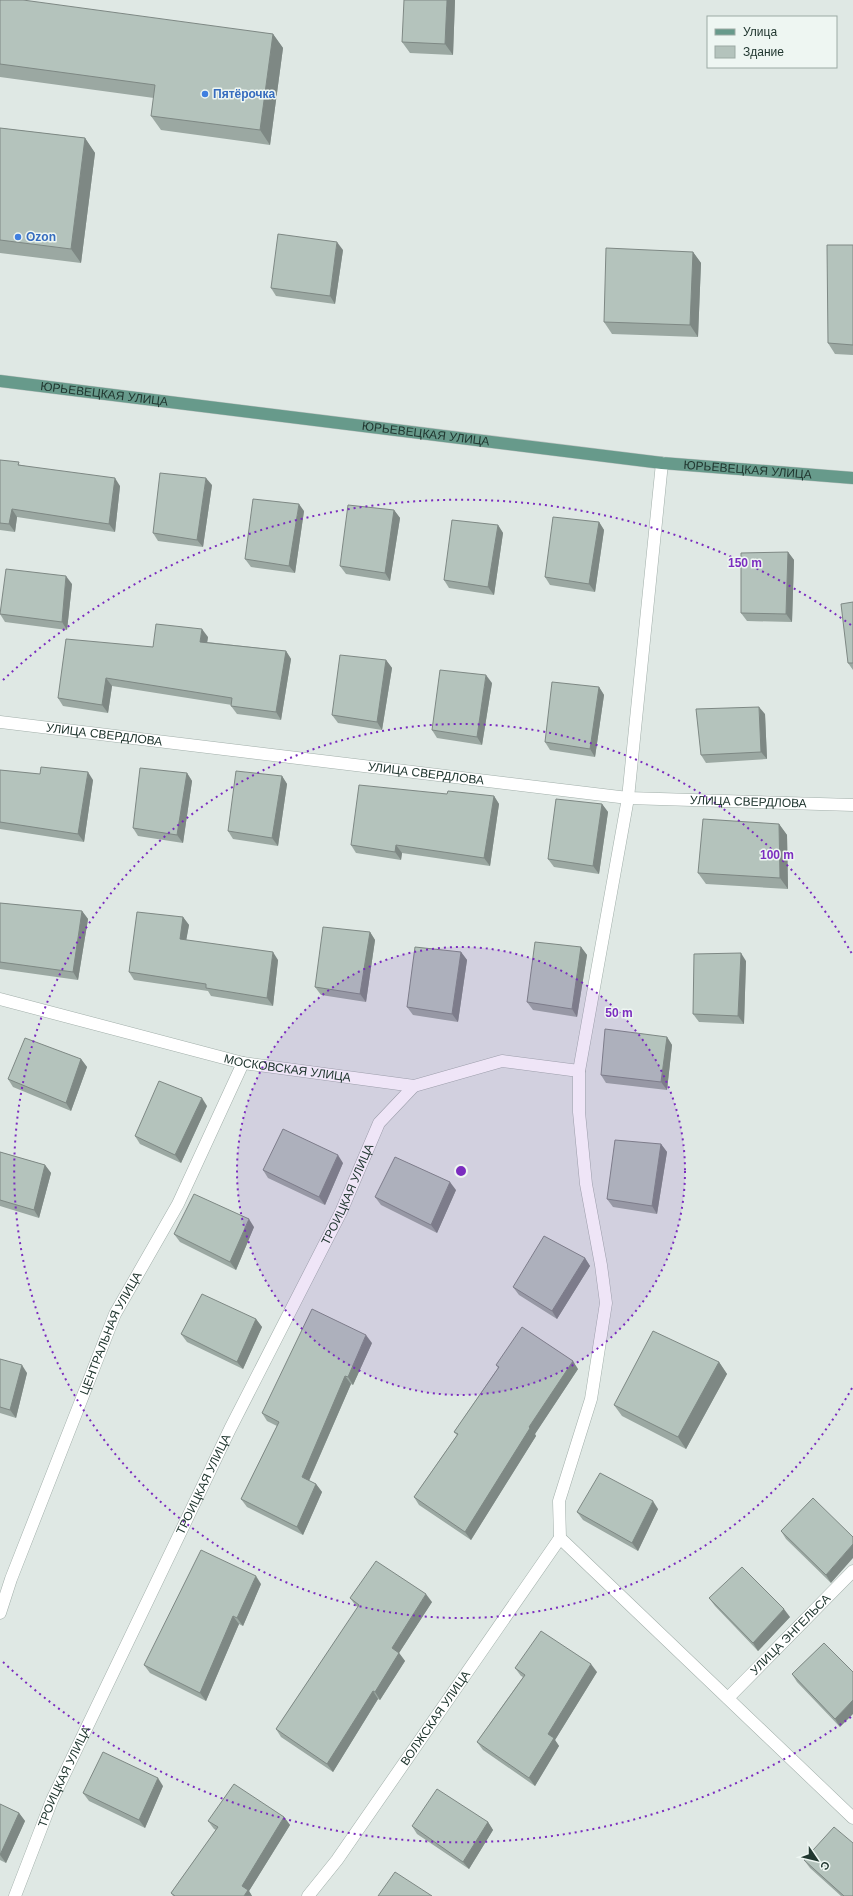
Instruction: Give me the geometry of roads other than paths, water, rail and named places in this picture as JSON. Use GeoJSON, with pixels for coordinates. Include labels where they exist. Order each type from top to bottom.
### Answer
{"type":"FeatureCollection","features":[{"type":"Feature","properties":{"kind":"main road","name":"ЮРЬЕВЕЦКАЯ УЛИЦА"},"geometry":{"type":"LineString","coordinates":[[0,381],[662,463],[853,478]]}},
{"type":"Feature","properties":{"kind":"street"},"geometry":{"type":"LineString","coordinates":[[662,463],[628,798],[579,1071],[579,1112],[586,1184],[601,1265],[606,1303],[591,1399],[559,1501],[560,1538],[853,1818]]}},
{"type":"Feature","properties":{"kind":"street","name":"УЛИЦА СВЕРДЛОВА"},"geometry":{"type":"LineString","coordinates":[[0,722],[628,798],[853,805]]}},
{"type":"Feature","properties":{"kind":"street","name":"МОСКОВСКАЯ УЛИЦА"},"geometry":{"type":"LineString","coordinates":[[0,999],[243,1063],[414,1086],[502,1061],[579,1071]]}},
{"type":"Feature","properties":{"kind":"street","name":"ЦЕНТРАЛЬНАЯ УЛИЦА"},"geometry":{"type":"LineString","coordinates":[[0,1613],[11,1579],[115,1314],[178,1204],[243,1063]]}},
{"type":"Feature","properties":{"kind":"street","name":"ТРОИЦКАЯ УЛИЦА"},"geometry":{"type":"LineString","coordinates":[[14,1896],[52,1800],[230,1429],[341,1212],[379,1123],[414,1086]]}},
{"type":"Feature","properties":{"kind":"street","name":"ВОЛЖСКАЯ УЛИЦА"},"geometry":{"type":"LineString","coordinates":[[308,1896],[336,1860],[560,1538]]}},
{"type":"Feature","properties":{"kind":"street","name":"УЛИЦА ЭНГЕЛЬСА"},"geometry":{"type":"LineString","coordinates":[[728,1698],[853,1571]]}},
{"type":"Feature","properties":{"kind":"place","name":"Пятёрочка"},"geometry":{"type":"Point","coordinates":[205,94]}},
{"type":"Feature","properties":{"kind":"place","name":"Ozon"},"geometry":{"type":"Point","coordinates":[18,237]}}]}
